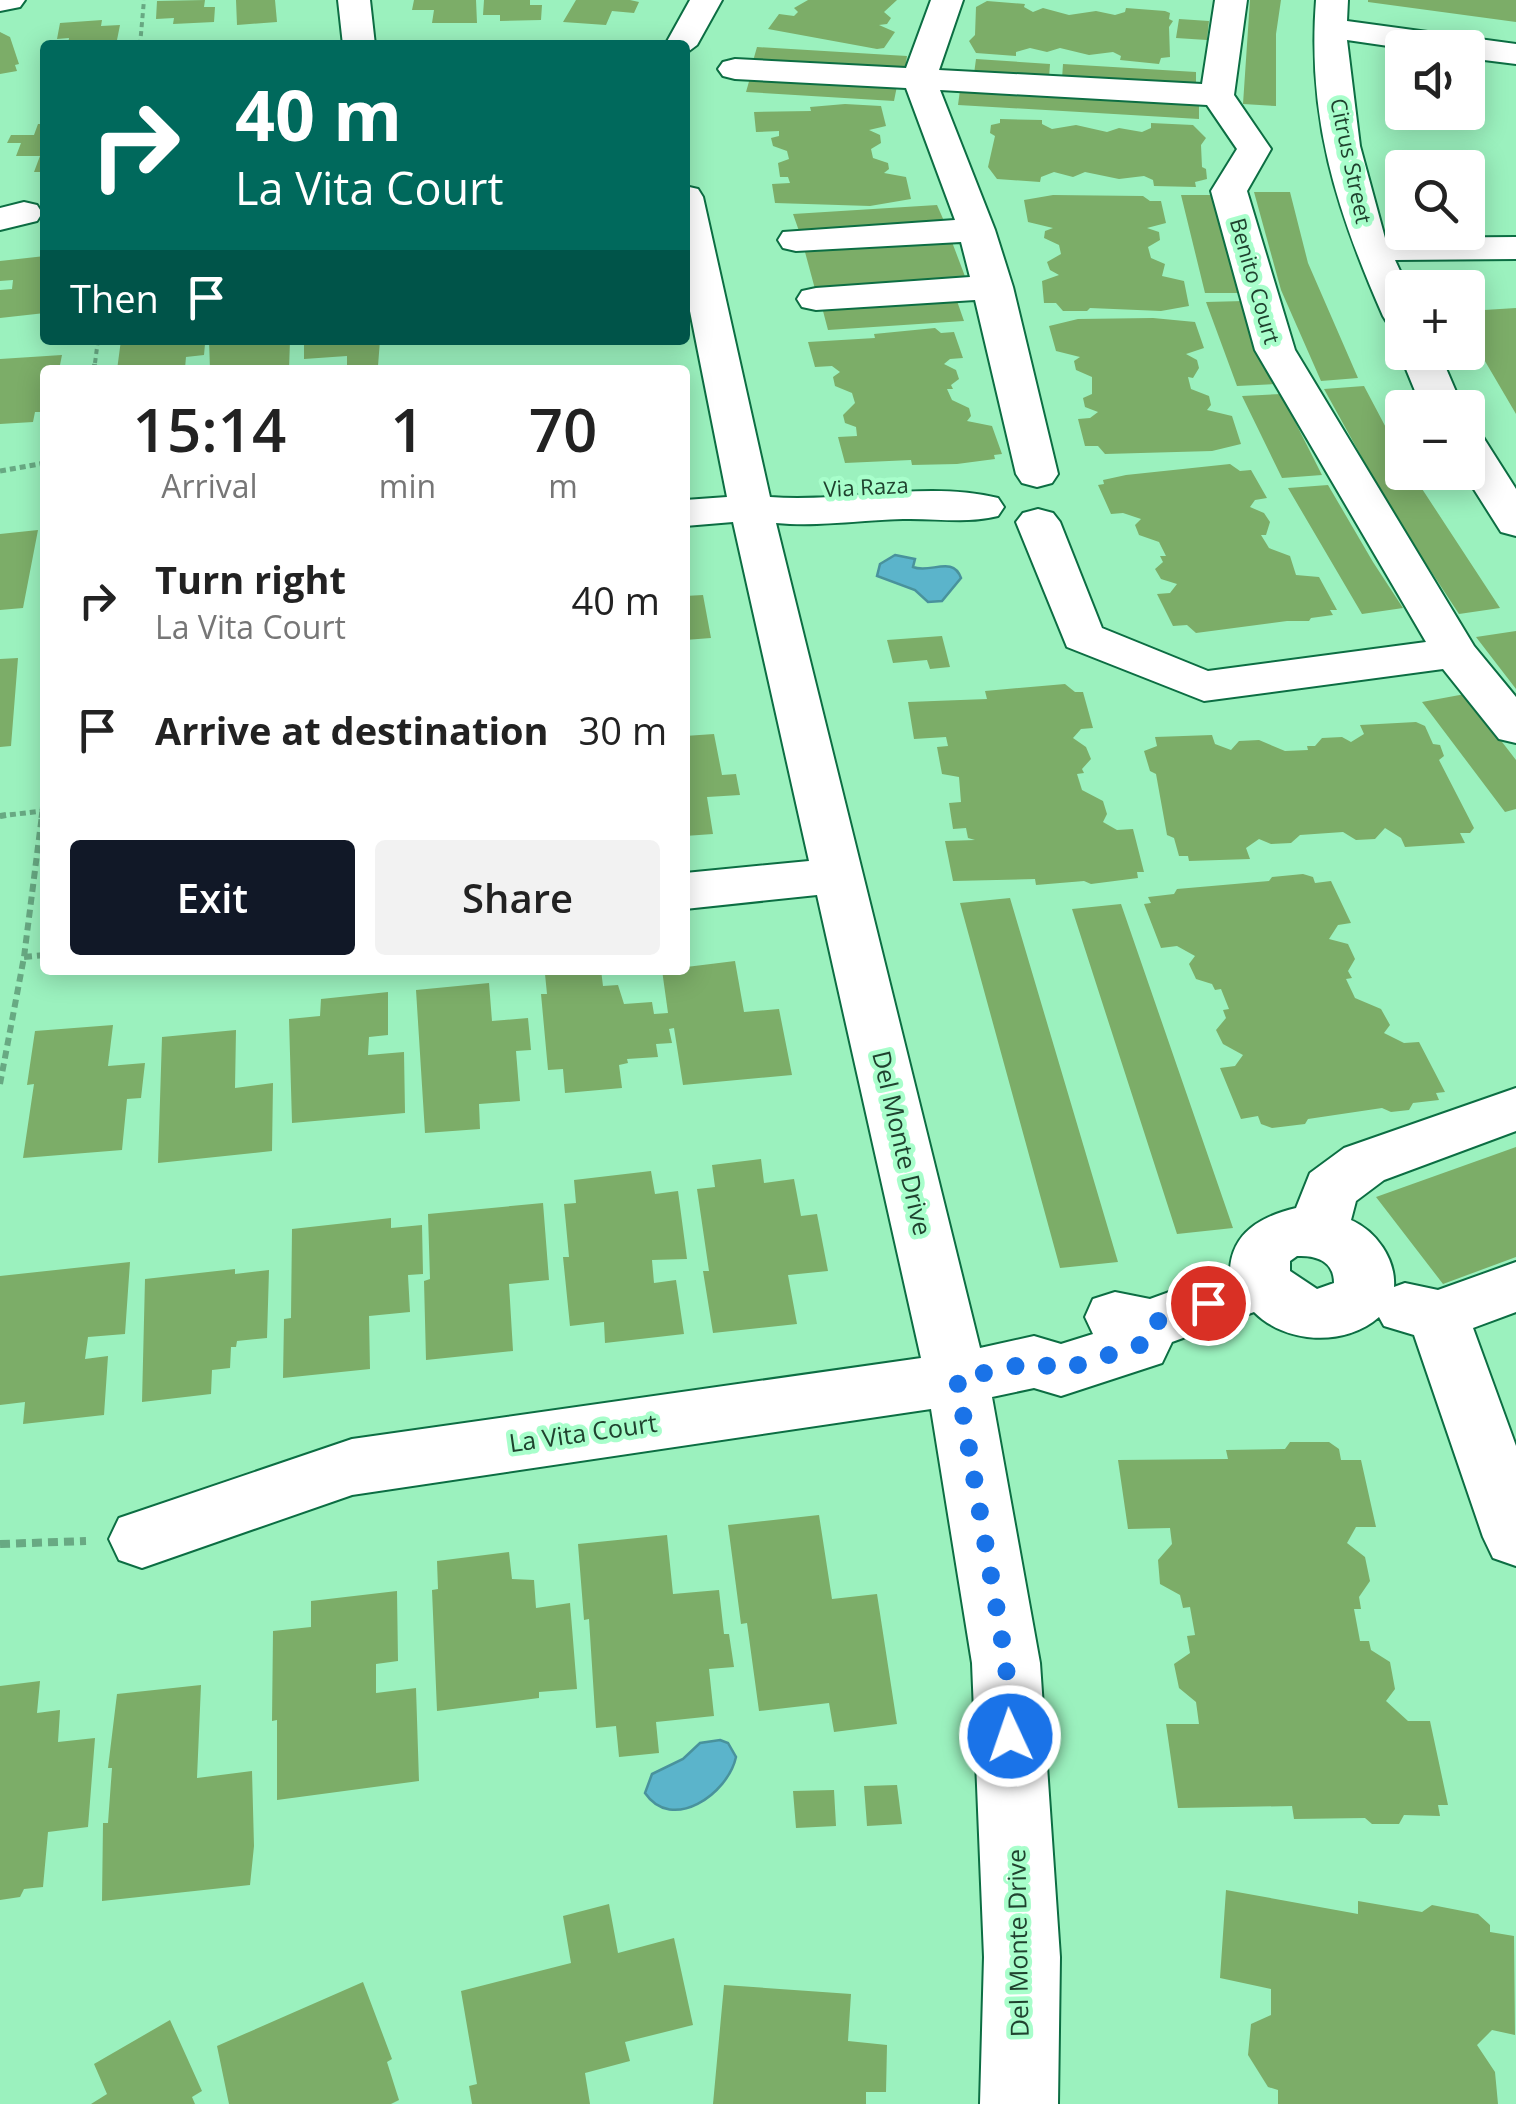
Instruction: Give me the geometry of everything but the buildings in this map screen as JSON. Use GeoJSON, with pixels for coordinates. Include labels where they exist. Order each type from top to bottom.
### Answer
{"type":"FeatureCollection","features":[{"type":"Feature","properties":{"kind":"street"},"geometry":{"type":"LineString","coordinates":[[0,2],[9,0]]}},
{"type":"Feature","properties":{"kind":"street"},"geometry":{"type":"LineString","coordinates":[[354,0],[358,40]]}},
{"type":"Feature","properties":{"kind":"street"},"geometry":{"type":"LineString","coordinates":[[684,40],[706,0]]}},
{"type":"Feature","properties":{"kind":"street"},"geometry":{"type":"LineString","coordinates":[[948,0],[919,80],[977,230],[1037,474]]}},
{"type":"Feature","properties":{"kind":"street"},"geometry":{"type":"LineString","coordinates":[[735,70],[1217,95],[1231,0]]}},
{"type":"Feature","properties":{"kind":"street"},"geometry":{"type":"LineString","coordinates":[[1330,14],[1394,30]]}},
{"type":"Feature","properties":{"kind":"street","name":"Citrus Street"},"geometry":{"type":"LineString","coordinates":[[1330,14],[1342,139],[1372,248],[1385,277]]}},
{"type":"Feature","properties":{"kind":"street"},"geometry":{"type":"LineString","coordinates":[[1485,50],[1516,54]]}},
{"type":"Feature","properties":{"kind":"street","name":"Benito Court"},"geometry":{"type":"LineString","coordinates":[[1217,95],[1254,150],[1229,190],[1275,350],[1454,653],[1516,728]]}},
{"type":"Feature","properties":{"kind":"street"},"geometry":{"type":"LineString","coordinates":[[796,240],[977,230]]}},
{"type":"Feature","properties":{"kind":"street","name":"Del Monte Drive"},"geometry":{"type":"LineString","coordinates":[[690,240],[957,1379],[1006,1663],[1022,1957],[1018,2104]]}},
{"type":"Feature","properties":{"kind":"street"},"geometry":{"type":"LineString","coordinates":[[1372,248],[1516,248]]}},
{"type":"Feature","properties":{"kind":"street"},"geometry":{"type":"LineString","coordinates":[[816,299],[994,287]]}},
{"type":"Feature","properties":{"kind":"street"},"geometry":{"type":"LineString","coordinates":[[1485,473],[1516,523]]}},
{"type":"Feature","properties":{"kind":"street"},"geometry":{"type":"LineString","coordinates":[[1002,474],[1037,474],[1055,481],[1066,497],[1060,512],[1038,522],[1008,521],[984,495],[1002,474]]}},
{"type":"Feature","properties":{"kind":"street","name":"Via Raza"},"geometry":{"type":"LineString","coordinates":[[690,512],[752,508],[808,514],[984,495]]}},
{"type":"Feature","properties":{"kind":"street"},"geometry":{"type":"LineString","coordinates":[[1038,522],[1082,637],[1204,686],[1454,653]]}},
{"type":"Feature","properties":{"kind":"street"},"geometry":{"type":"LineString","coordinates":[[690,889],[840,874]]}},
{"type":"Feature","properties":{"kind":"street"},"geometry":{"type":"LineString","coordinates":[[1318,1232],[1331,1189],[1364,1164],[1516,1109]]}},
{"type":"Feature","properties":{"kind":"street"},"geometry":{"type":"LineString","coordinates":[[1292,1232],[1318,1232],[1342,1242],[1359,1259],[1366,1280],[1360,1298],[1345,1311],[1323,1316],[1299,1312],[1278,1300],[1264,1283],[1261,1261],[1270,1242],[1292,1232]]}},
{"type":"Feature","properties":{"kind":"street","name":"La Vita Court"},"geometry":{"type":"LineString","coordinates":[[142,1540],[352,1467],[957,1379],[1034,1362],[1062,1370],[1140,1345],[1150,1324],[1264,1283]]}},
{"type":"Feature","properties":{"kind":"street"},"geometry":{"type":"LineString","coordinates":[[1360,1298],[1438,1315],[1516,1287]]}},
{"type":"Feature","properties":{"kind":"street"},"geometry":{"type":"LineString","coordinates":[[1438,1315],[1516,1537]]}},
{"type":"Feature","properties":{"kind":"path"},"geometry":{"type":"LineString","coordinates":[[140,40],[144,0]]}},
{"type":"Feature","properties":{"kind":"path"},"geometry":{"type":"LineString","coordinates":[[0,471],[40,464]]}},
{"type":"Feature","properties":{"kind":"path"},"geometry":{"type":"LineString","coordinates":[[0,816],[40,811]]}},
{"type":"Feature","properties":{"kind":"path"},"geometry":{"type":"LineString","coordinates":[[0,1084],[24,957],[40,827]]}},
{"type":"Feature","properties":{"kind":"path"},"geometry":{"type":"LineString","coordinates":[[24,957],[40,955]]}},
{"type":"Feature","properties":{"kind":"path"},"geometry":{"type":"LineString","coordinates":[[0,1544],[142,1540]]}},
{"type":"Feature","properties":{"kind":"water"},"geometry":{"type":"Polygon","coordinates":[[[895,555],[915,559],[913,567],[920,569],[953,568],[961,578],[942,601],[928,602],[915,590],[877,576],[880,564],[895,555]]]}},
{"type":"Feature","properties":{"kind":"water"},"geometry":{"type":"Polygon","coordinates":[[[700,1743],[728,1743],[736,1757],[731,1771],[711,1795],[684,1809],[669,1809],[656,1804],[645,1793],[652,1774],[683,1759],[700,1743]]]}},
{"type":"Feature","properties":{"kind":"route"},"geometry":{"type":"LineString","coordinates":[[1010,1736],[1006,1663],[957,1379],[1034,1362],[1062,1370],[1140,1345],[1150,1324],[1208,1303]]}}]}
